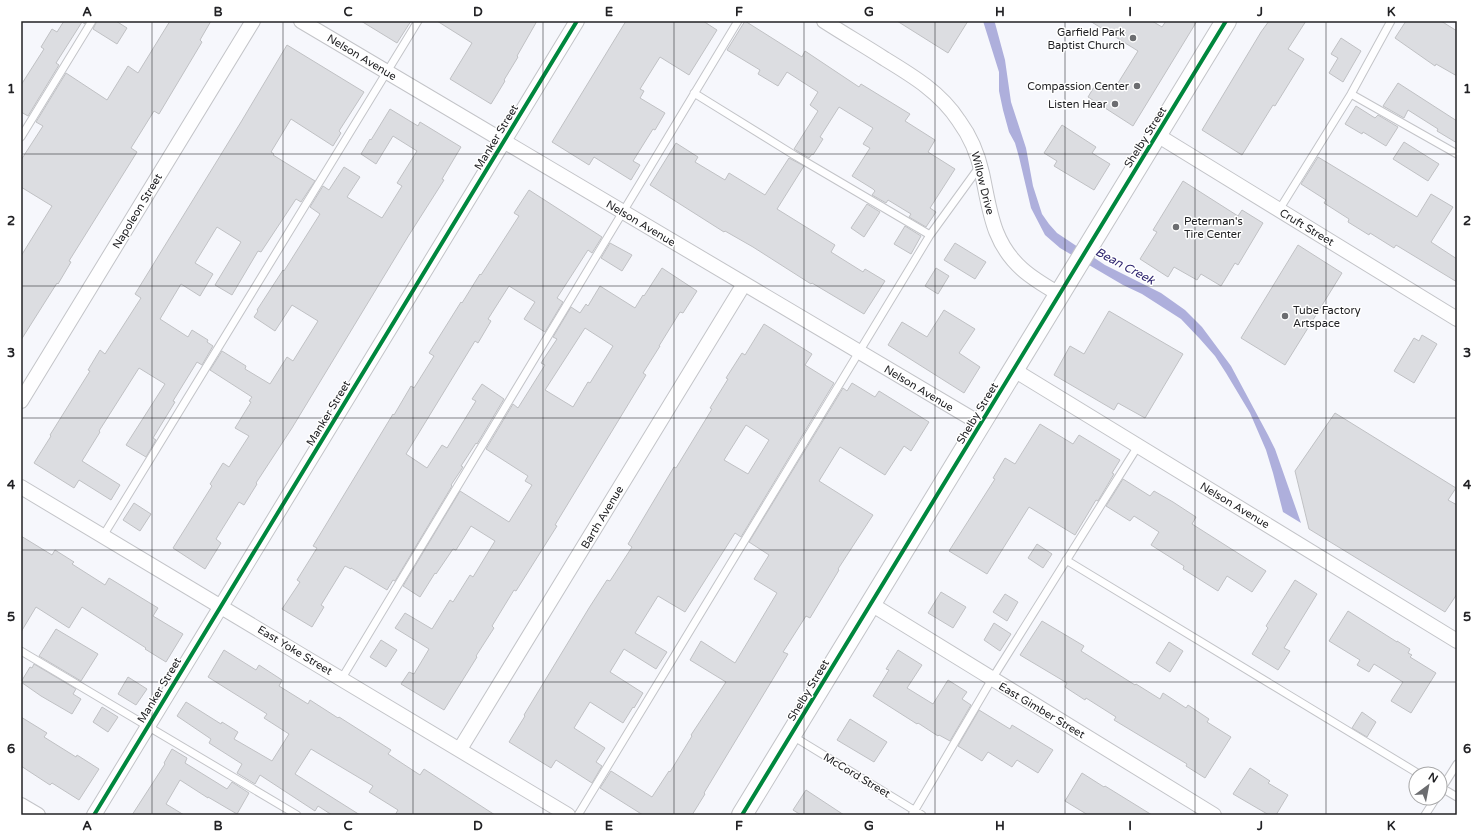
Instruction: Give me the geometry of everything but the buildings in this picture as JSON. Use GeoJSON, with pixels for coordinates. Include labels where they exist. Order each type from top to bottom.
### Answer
{"type":"FeatureCollection","features":[{"type":"Feature","properties":{"kind":"main road","name":"Shelby Street"},"geometry":{"type":"LineString","coordinates":[[742,815],[1226,21]]}},
{"type":"Feature","properties":{"kind":"street","name":"Napoleon Street"},"geometry":{"type":"LineString","coordinates":[[21,401],[253,21]]}},
{"type":"Feature","properties":{"kind":"street","name":"Nelson Avenue"},"geometry":{"type":"LineString","coordinates":[[301,21],[981,424]]}},
{"type":"Feature","properties":{"kind":"street","name":"Manker Street"},"geometry":{"type":"LineString","coordinates":[[94,815],[577,21]]}},
{"type":"Feature","properties":{"kind":"street","name":"Willow Drive"},"geometry":{"type":"LineString","coordinates":[[824,21],[918,79],[943,100],[962,125],[975,149],[992,221],[1003,245],[1022,269],[1064,287]]}},
{"type":"Feature","properties":{"kind":"street","name":"Cruft Street"},"geometry":{"type":"LineString","coordinates":[[1157,135],[1457,319]]}},
{"type":"Feature","properties":{"kind":"street","name":"Barth Avenue"},"geometry":{"type":"LineString","coordinates":[[460,749],[744,284]]}},
{"type":"Feature","properties":{"kind":"street","name":"Nelson Avenue"},"geometry":{"type":"LineString","coordinates":[[1014,370],[1457,641]]}},
{"type":"Feature","properties":{"kind":"street","name":"East Yoke Street"},"geometry":{"type":"LineString","coordinates":[[21,487],[342,678],[568,815]]}},
{"type":"Feature","properties":{"kind":"street","name":"East Gimber Street"},"geometry":{"type":"LineString","coordinates":[[871,604],[1214,815]]}},
{"type":"Feature","properties":{"kind":"street"},"geometry":{"type":"LineString","coordinates":[[21,805],[38,815]]}},
{"type":"Feature","properties":{"kind":"lane"},"geometry":{"type":"LineString","coordinates":[[21,137],[92,21]]}},
{"type":"Feature","properties":{"kind":"lane"},"geometry":{"type":"LineString","coordinates":[[103,536],[418,21]]}},
{"type":"Feature","properties":{"kind":"lane"},"geometry":{"type":"LineString","coordinates":[[342,678],[738,21]]}},
{"type":"Feature","properties":{"kind":"lane"},"geometry":{"type":"LineString","coordinates":[[1279,210],[1352,94],[1391,21]]}},
{"type":"Feature","properties":{"kind":"lane"},"geometry":{"type":"LineString","coordinates":[[694,93],[930,235]]}},
{"type":"Feature","properties":{"kind":"lane"},"geometry":{"type":"LineString","coordinates":[[1352,94],[1457,154]]}},
{"type":"Feature","properties":{"kind":"lane"},"geometry":{"type":"LineString","coordinates":[[578,815],[930,235],[980,166]]}},
{"type":"Feature","properties":{"kind":"lane"},"geometry":{"type":"LineString","coordinates":[[913,813],[992,679],[1138,446]]}},
{"type":"Feature","properties":{"kind":"lane"},"geometry":{"type":"LineString","coordinates":[[1066,560],[1408,767]]}},
{"type":"Feature","properties":{"kind":"lane"},"geometry":{"type":"LineString","coordinates":[[21,651],[297,815]]}},
{"type":"Feature","properties":{"kind":"lane","name":"McCord Street"},"geometry":{"type":"LineString","coordinates":[[791,735],[913,813],[922,815]]}},
{"type":"Feature","properties":{"kind":"lane"},"geometry":{"type":"LineString","coordinates":[[1448,778],[1457,764]]}},
{"type":"Feature","properties":{"kind":"lane"},"geometry":{"type":"LineString","coordinates":[[1448,792],[1457,797]]}},
{"type":"Feature","properties":{"kind":"lane"},"geometry":{"type":"LineString","coordinates":[[1425,815],[1431,806]]}},
{"type":"Feature","properties":{"kind":"water","name":"Bean Creek"},"geometry":{"type":"Polygon","coordinates":[[[983,21],[994,21],[995,23],[1005,60],[1011,102],[1026,148],[1033,186],[1042,214],[1057,233],[1105,265],[1161,293],[1185,310],[1202,327],[1231,366],[1268,435],[1275,449],[1301,523],[1283,512],[1266,450],[1250,413],[1215,356],[1200,339],[1181,319],[1142,294],[1123,285],[1060,248],[1045,235],[1031,208],[1015,143],[1009,132],[1003,110],[999,91],[999,72],[983,21]]]}},
{"type":"Feature","properties":{"kind":"cycle path"},"geometry":{"type":"LineString","coordinates":[[94,815],[577,21]]}},
{"type":"Feature","properties":{"kind":"cycle path"},"geometry":{"type":"LineString","coordinates":[[742,815],[1226,21]]}},
{"type":"Feature","properties":{"kind":"place","name":"Garfield Park Baptist Church"},"geometry":{"type":"Point","coordinates":[1133,38]}},
{"type":"Feature","properties":{"kind":"place","name":"Compassion Center"},"geometry":{"type":"Point","coordinates":[1137,86]}},
{"type":"Feature","properties":{"kind":"place","name":"Listen Hear"},"geometry":{"type":"Point","coordinates":[1115,104]}},
{"type":"Feature","properties":{"kind":"place","name":"Peterman's Tire Center"},"geometry":{"type":"Point","coordinates":[1176,227]}},
{"type":"Feature","properties":{"kind":"place","name":"Tube Factory Artspace"},"geometry":{"type":"Point","coordinates":[1285,316]}}]}
